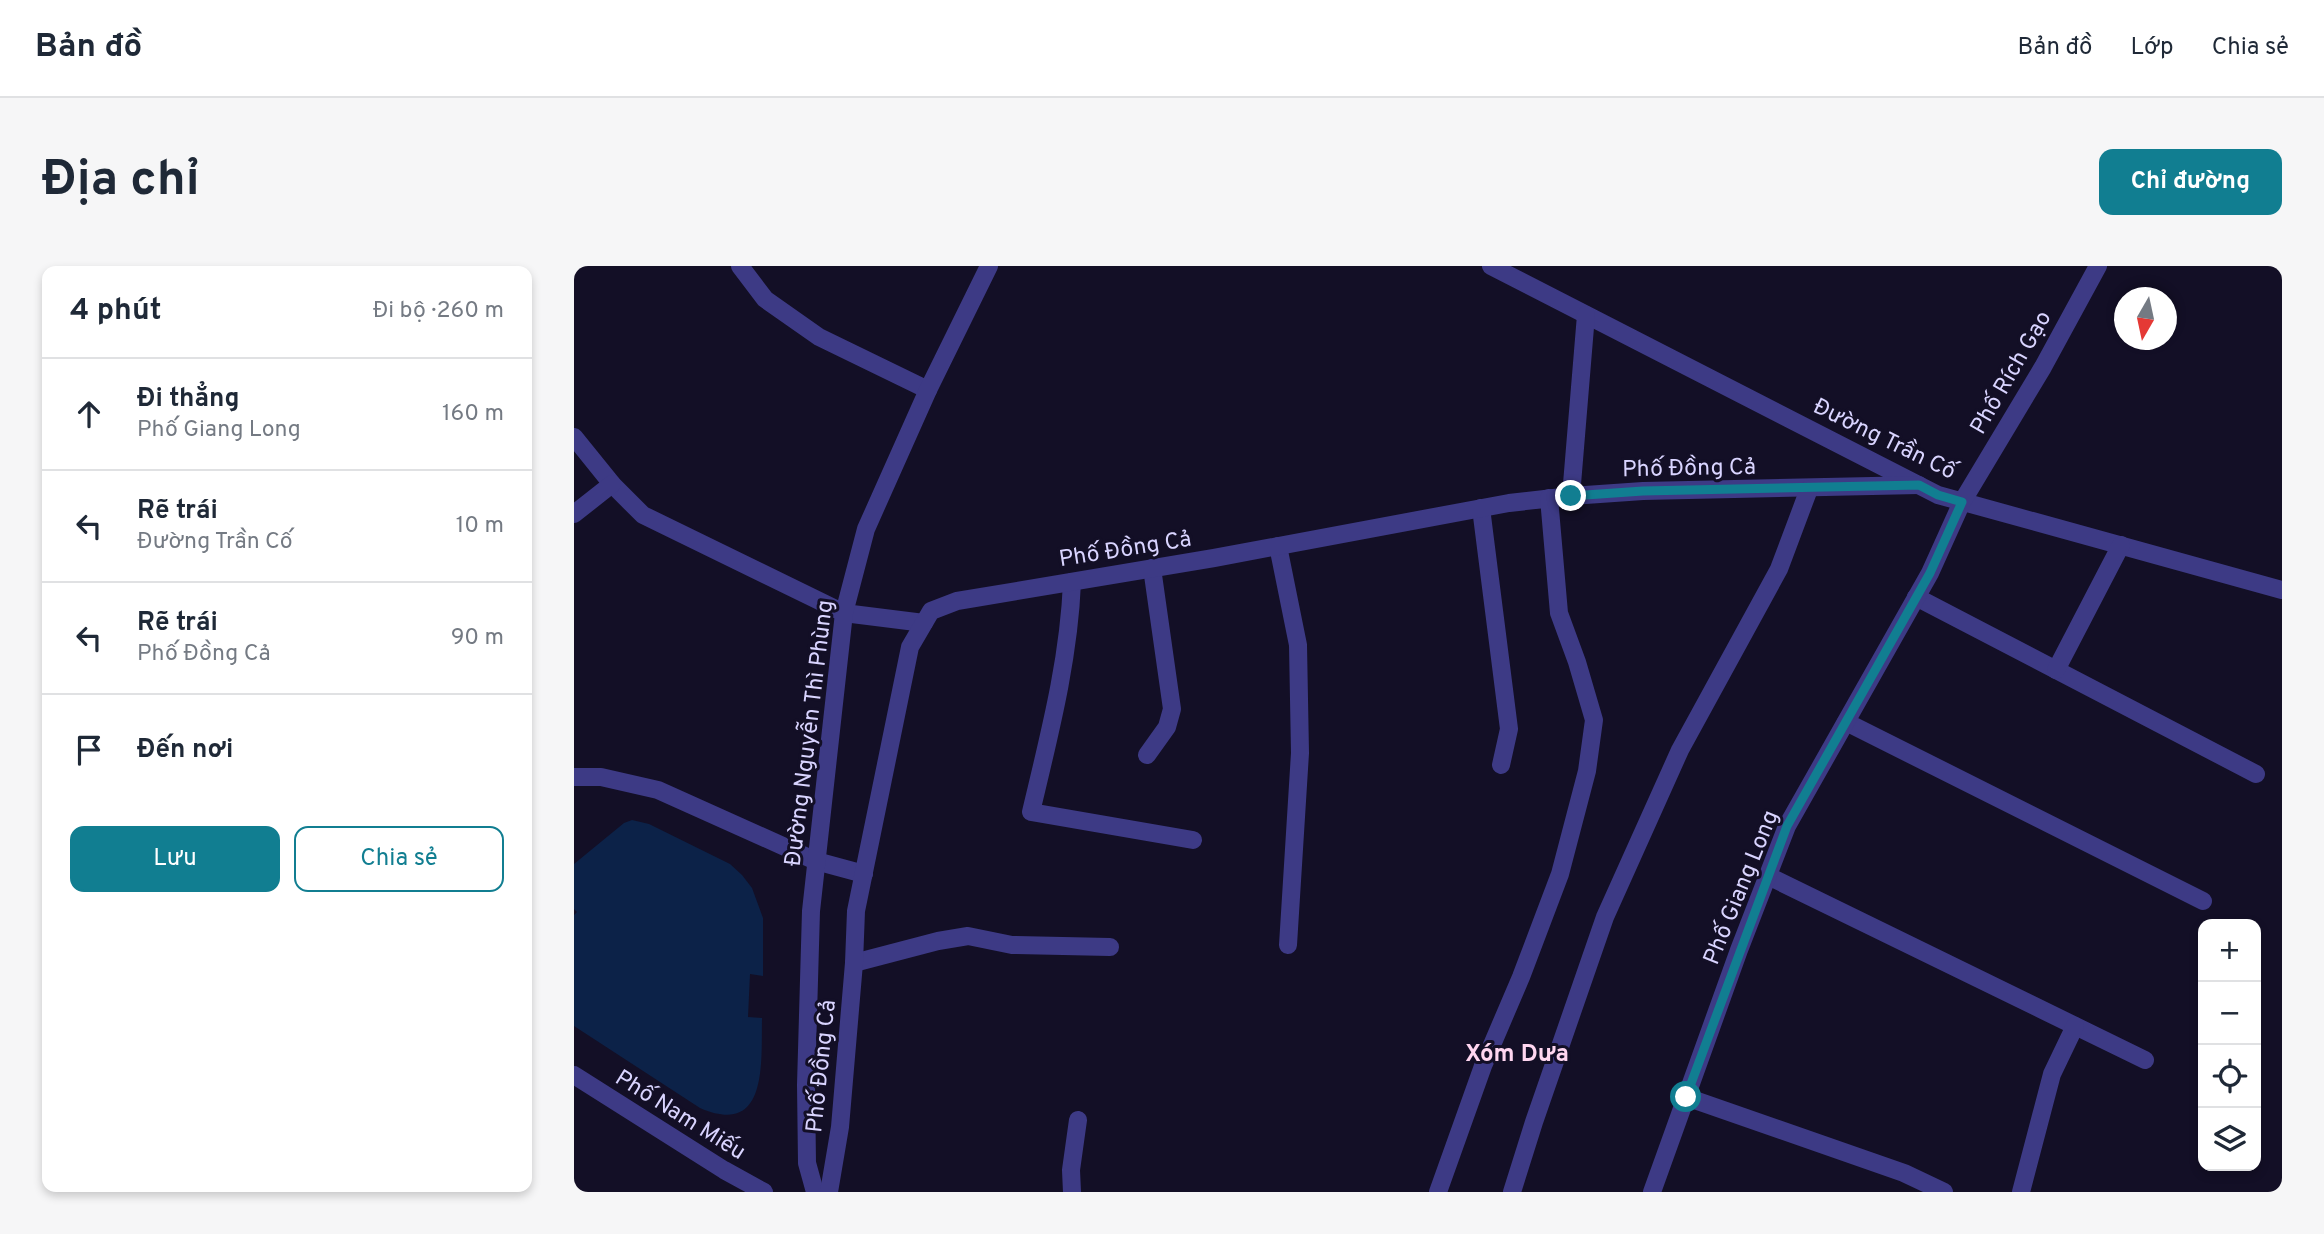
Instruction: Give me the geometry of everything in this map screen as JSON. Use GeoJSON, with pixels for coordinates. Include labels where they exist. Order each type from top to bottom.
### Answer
{"type":"FeatureCollection","features":[{"type":"Feature","properties":{"kind":"street"},"geometry":{"type":"LineString","coordinates":[[740,266],[765,299],[819,337],[928,390]]}},
{"type":"Feature","properties":{"kind":"street","name":"Đường Nguyễn Thì Phùng"},"geometry":{"type":"LineString","coordinates":[[815,1192],[807,1163],[808,961],[816,861],[844,613],[866,529],[928,390],[989,266]]}},
{"type":"Feature","properties":{"kind":"street","name":"Đường Trần Cố"},"geometry":{"type":"LineString","coordinates":[[1491,266],[1938,495],[2282,590]]}},
{"type":"Feature","properties":{"kind":"street","name":"Phố Rích Gạo"},"geometry":{"type":"LineString","coordinates":[[1962,502],[2043,367],[2098,266]]}},
{"type":"Feature","properties":{"kind":"street"},"geometry":{"type":"LineString","coordinates":[[1571,496],[1586,315]]}},
{"type":"Feature","properties":{"kind":"street"},"geometry":{"type":"LineString","coordinates":[[574,437],[612,484],[643,515],[844,613],[924,624]]}},
{"type":"Feature","properties":{"kind":"street"},"geometry":{"type":"LineString","coordinates":[[574,514],[612,484]]}},
{"type":"Feature","properties":{"kind":"street","name":"Phố Đồng Cả"},"geometry":{"type":"LineString","coordinates":[[829,1192],[840,1127],[855,963],[856,911],[910,647],[930,611],[957,601],[1549,498],[1643,491],[1919,485]]}},
{"type":"Feature","properties":{"kind":"street"},"geometry":{"type":"LineString","coordinates":[[1512,1192],[1605,917],[1680,750],[1779,569],[1809,489]]}},
{"type":"Feature","properties":{"kind":"street"},"geometry":{"type":"LineString","coordinates":[[1438,1192],[1483,1066],[1560,874],[1587,771],[1594,720],[1559,612],[1549,498]]}},
{"type":"Feature","properties":{"kind":"street","name":"Phố Giang Long"},"geometry":{"type":"LineString","coordinates":[[1652,1192],[1787,826],[1930,573],[1962,502]]}},
{"type":"Feature","properties":{"kind":"street"},"geometry":{"type":"LineString","coordinates":[[1481,508],[1509,729],[1501,765]]}},
{"type":"Feature","properties":{"kind":"street"},"geometry":{"type":"LineString","coordinates":[[2056,670],[2121,545]]}},
{"type":"Feature","properties":{"kind":"street"},"geometry":{"type":"LineString","coordinates":[[1278,546],[1298,645],[1300,753],[1288,945]]}},
{"type":"Feature","properties":{"kind":"street"},"geometry":{"type":"LineString","coordinates":[[1147,755],[1167,727],[1172,709],[1152,568]]}},
{"type":"Feature","properties":{"kind":"street"},"geometry":{"type":"LineString","coordinates":[[1072,582],[1059,693],[1031,812],[1193,840]]}},
{"type":"Feature","properties":{"kind":"street"},"geometry":{"type":"LineString","coordinates":[[1916,597],[2256,774]]}},
{"type":"Feature","properties":{"kind":"street"},"geometry":{"type":"LineString","coordinates":[[1846,722],[2203,901]]}},
{"type":"Feature","properties":{"kind":"street"},"geometry":{"type":"LineString","coordinates":[[574,777],[601,777],[658,790],[816,861],[864,874]]}},
{"type":"Feature","properties":{"kind":"street"},"geometry":{"type":"LineString","coordinates":[[1768,876],[2145,1060]]}},
{"type":"Feature","properties":{"kind":"street"},"geometry":{"type":"LineString","coordinates":[[855,963],[938,941],[968,936],[1012,945],[1110,947]]}},
{"type":"Feature","properties":{"kind":"street"},"geometry":{"type":"LineString","coordinates":[[2021,1192],[2052,1074],[2075,1026]]}},
{"type":"Feature","properties":{"kind":"street","name":"Phố Nam Miếu"},"geometry":{"type":"LineString","coordinates":[[574,1075],[724,1170],[764,1192]]}},
{"type":"Feature","properties":{"kind":"street"},"geometry":{"type":"LineString","coordinates":[[1686,1097],[1904,1173],[1944,1192]]}},
{"type":"Feature","properties":{"kind":"street"},"geometry":{"type":"LineString","coordinates":[[1072,1192],[1071,1170],[1078,1120]]}},
{"type":"Feature","properties":{"kind":"water"},"geometry":{"type":"Polygon","coordinates":[[[632,820],[649,824],[730,864],[752,888],[763,918],[763,976],[750,974],[748,1017],[762,1018],[760,1073],[750,1104],[739,1113],[722,1115],[700,1108],[574,1026],[574,915],[577,912],[574,909],[574,864],[624,823],[632,820]]]}},
{"type":"Feature","properties":{"kind":"district","name":"Xóm Dưa"},"geometry":{"type":"Point","coordinates":[1517,1053]}},
{"type":"Feature","properties":{"kind":"route"},"geometry":{"type":"LineString","coordinates":[[1571,496],[1643,491],[1919,485],[1938,495],[1962,502],[1930,573],[1787,826],[1686,1097]]}}]}
